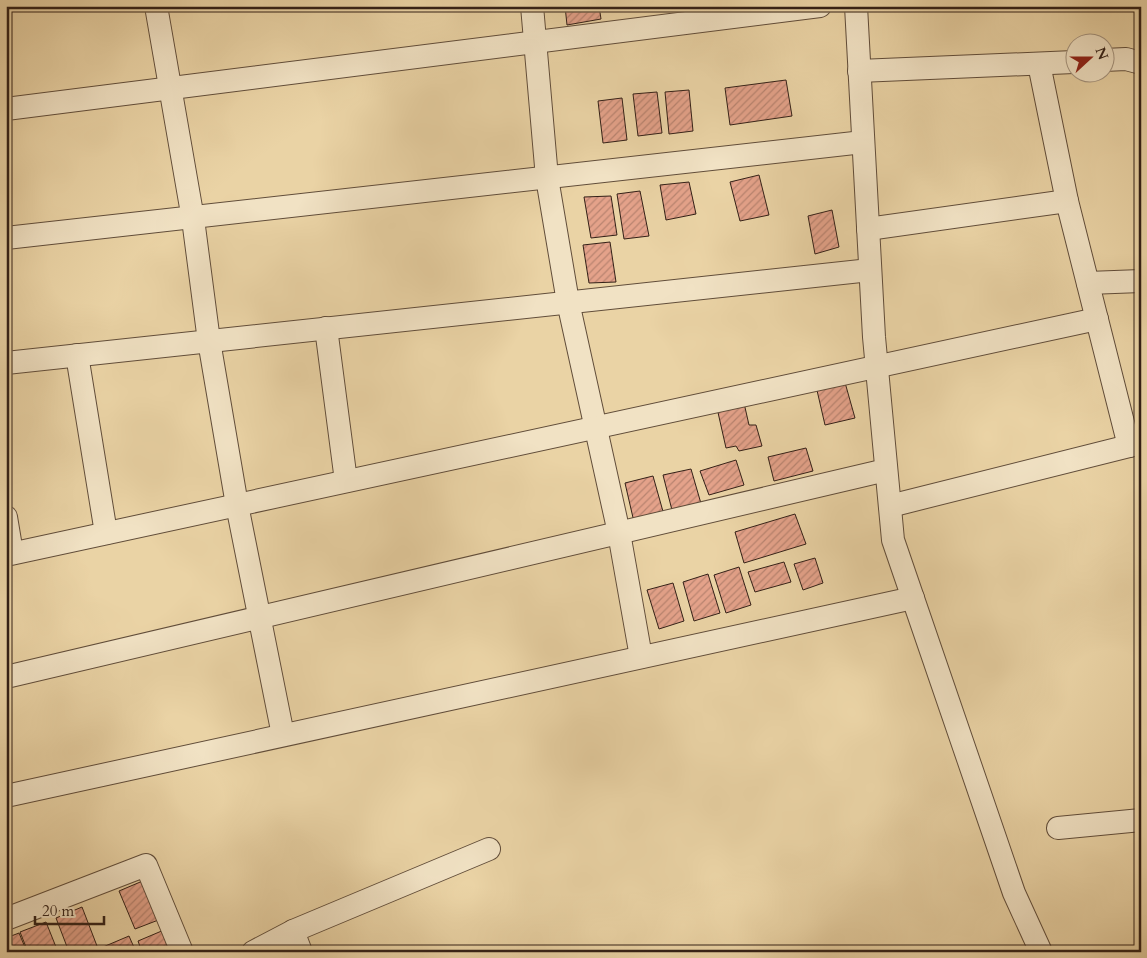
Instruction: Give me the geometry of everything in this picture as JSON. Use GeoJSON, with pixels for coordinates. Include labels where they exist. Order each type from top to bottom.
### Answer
{"type":"FeatureCollection","features":[{"type":"Feature","properties":{"kind":"street"},"geometry":{"type":"LineString","coordinates":[[156,6],[193,219],[209,341],[237,505],[261,617],[283,735]]}},
{"type":"Feature","properties":{"kind":"street"},"geometry":{"type":"LineString","coordinates":[[532,6],[547,178],[568,302],[619,533],[641,657]]}},
{"type":"Feature","properties":{"kind":"street"},"geometry":{"type":"LineString","coordinates":[[6,109],[820,6]]}},
{"type":"Feature","properties":{"kind":"street"},"geometry":{"type":"LineString","coordinates":[[856,6],[870,270],[893,540],[1014,893],[1041,952]]}},
{"type":"Feature","properties":{"kind":"street"},"geometry":{"type":"LineString","coordinates":[[1114,60],[1126,59],[1141,63]]}},
{"type":"Feature","properties":{"kind":"street"},"geometry":{"type":"LineString","coordinates":[[859,72],[1064,63]]}},
{"type":"Feature","properties":{"kind":"street"},"geometry":{"type":"LineString","coordinates":[[890,506],[1135,444],[1097,319],[1068,201],[1039,64]]}},
{"type":"Feature","properties":{"kind":"street"},"geometry":{"type":"LineString","coordinates":[[6,238],[193,219],[863,142]]}},
{"type":"Feature","properties":{"kind":"street"},"geometry":{"type":"LineString","coordinates":[[868,229],[1068,201]]}},
{"type":"Feature","properties":{"kind":"street"},"geometry":{"type":"LineString","coordinates":[[6,363],[870,270]]}},
{"type":"Feature","properties":{"kind":"street"},"geometry":{"type":"LineString","coordinates":[[1088,283],[1141,281]]}},
{"type":"Feature","properties":{"kind":"street"},"geometry":{"type":"LineString","coordinates":[[6,517],[9,554],[1097,319]]}},
{"type":"Feature","properties":{"kind":"street"},"geometry":{"type":"LineString","coordinates":[[326,328],[346,481]]}},
{"type":"Feature","properties":{"kind":"street"},"geometry":{"type":"LineString","coordinates":[[77,355],[106,533]]}},
{"type":"Feature","properties":{"kind":"street"},"geometry":{"type":"LineString","coordinates":[[6,677],[886,470]]}},
{"type":"Feature","properties":{"kind":"street"},"geometry":{"type":"LineString","coordinates":[[6,796],[913,598]]}},
{"type":"Feature","properties":{"kind":"street"},"geometry":{"type":"LineString","coordinates":[[1058,828],[1141,820]]}},
{"type":"Feature","properties":{"kind":"street"},"geometry":{"type":"LineString","coordinates":[[253,952],[293,931],[489,850]]}},
{"type":"Feature","properties":{"kind":"street"},"geometry":{"type":"LineString","coordinates":[[6,920],[146,865],[182,952]]}},
{"type":"Feature","properties":{"kind":"street"},"geometry":{"type":"LineString","coordinates":[[293,931],[301,952]]}},
{"type":"Feature","properties":{"kind":"building"},"geometry":{"type":"Polygon","coordinates":[[[565,6],[599,6],[601,19],[567,25],[565,6]]]}},
{"type":"Feature","properties":{"kind":"building"},"geometry":{"type":"Polygon","coordinates":[[[786,80],[792,116],[730,125],[725,88],[786,80]]]}},
{"type":"Feature","properties":{"kind":"building"},"geometry":{"type":"Polygon","coordinates":[[[689,90],[693,131],[669,134],[665,92],[689,90]]]}},
{"type":"Feature","properties":{"kind":"building"},"geometry":{"type":"Polygon","coordinates":[[[657,92],[662,133],[638,136],[633,94],[657,92]]]}},
{"type":"Feature","properties":{"kind":"building"},"geometry":{"type":"Polygon","coordinates":[[[622,98],[627,140],[603,143],[598,101],[622,98]]]}},
{"type":"Feature","properties":{"kind":"building"},"geometry":{"type":"Polygon","coordinates":[[[759,175],[769,215],[740,221],[730,182],[759,175]]]}},
{"type":"Feature","properties":{"kind":"building"},"geometry":{"type":"Polygon","coordinates":[[[689,182],[696,214],[666,220],[660,185],[689,182]]]}},
{"type":"Feature","properties":{"kind":"building"},"geometry":{"type":"Polygon","coordinates":[[[640,191],[649,236],[624,239],[617,194],[640,191]]]}},
{"type":"Feature","properties":{"kind":"building"},"geometry":{"type":"Polygon","coordinates":[[[611,196],[617,235],[591,238],[584,197],[611,196]]]}},
{"type":"Feature","properties":{"kind":"building"},"geometry":{"type":"Polygon","coordinates":[[[832,210],[839,247],[815,254],[808,216],[832,210]]]}},
{"type":"Feature","properties":{"kind":"building"},"geometry":{"type":"Polygon","coordinates":[[[610,242],[616,282],[589,283],[583,245],[610,242]]]}},
{"type":"Feature","properties":{"kind":"building"},"geometry":{"type":"Polygon","coordinates":[[[844,379],[855,418],[825,425],[816,386],[844,379]]]}},
{"type":"Feature","properties":{"kind":"building"},"geometry":{"type":"Polygon","coordinates":[[[744,403],[749,425],[756,425],[762,446],[739,451],[736,446],[726,448],[717,408],[744,403]]]}},
{"type":"Feature","properties":{"kind":"building"},"geometry":{"type":"Polygon","coordinates":[[[806,448],[813,471],[774,481],[768,457],[806,448]]]}},
{"type":"Feature","properties":{"kind":"building"},"geometry":{"type":"Polygon","coordinates":[[[736,460],[744,485],[709,495],[700,471],[736,460]]]}},
{"type":"Feature","properties":{"kind":"building"},"geometry":{"type":"Polygon","coordinates":[[[691,469],[702,507],[673,514],[663,475],[691,469]]]}},
{"type":"Feature","properties":{"kind":"building"},"geometry":{"type":"Polygon","coordinates":[[[653,476],[664,515],[634,522],[625,483],[653,476]]]}},
{"type":"Feature","properties":{"kind":"building"},"geometry":{"type":"Polygon","coordinates":[[[795,514],[806,544],[744,563],[735,532],[795,514]]]}},
{"type":"Feature","properties":{"kind":"building"},"geometry":{"type":"Polygon","coordinates":[[[815,558],[823,583],[803,590],[794,564],[815,558]]]}},
{"type":"Feature","properties":{"kind":"building"},"geometry":{"type":"Polygon","coordinates":[[[784,562],[791,582],[755,592],[748,572],[784,562]]]}},
{"type":"Feature","properties":{"kind":"building"},"geometry":{"type":"Polygon","coordinates":[[[739,567],[751,605],[726,613],[714,575],[739,567]]]}},
{"type":"Feature","properties":{"kind":"building"},"geometry":{"type":"Polygon","coordinates":[[[708,574],[720,613],[694,621],[683,582],[708,574]]]}},
{"type":"Feature","properties":{"kind":"building"},"geometry":{"type":"Polygon","coordinates":[[[673,583],[684,621],[659,629],[647,590],[673,583]]]}},
{"type":"Feature","properties":{"kind":"building"},"geometry":{"type":"Polygon","coordinates":[[[145,880],[161,919],[135,929],[119,891],[145,880]]]}},
{"type":"Feature","properties":{"kind":"building"},"geometry":{"type":"Polygon","coordinates":[[[82,907],[97,946],[83,952],[69,952],[56,918],[82,907]]]}},
{"type":"Feature","properties":{"kind":"building"},"geometry":{"type":"Polygon","coordinates":[[[46,922],[58,952],[28,952],[20,932],[46,922]]]}},
{"type":"Feature","properties":{"kind":"building"},"geometry":{"type":"Polygon","coordinates":[[[164,930],[172,952],[142,952],[138,941],[164,930]]]}},
{"type":"Feature","properties":{"kind":"building"},"geometry":{"type":"Polygon","coordinates":[[[19,933],[27,952],[6,952],[6,938],[19,933]]]}},
{"type":"Feature","properties":{"kind":"building"},"geometry":{"type":"Polygon","coordinates":[[[129,936],[136,952],[105,952],[103,947],[129,936]]]}}]}
